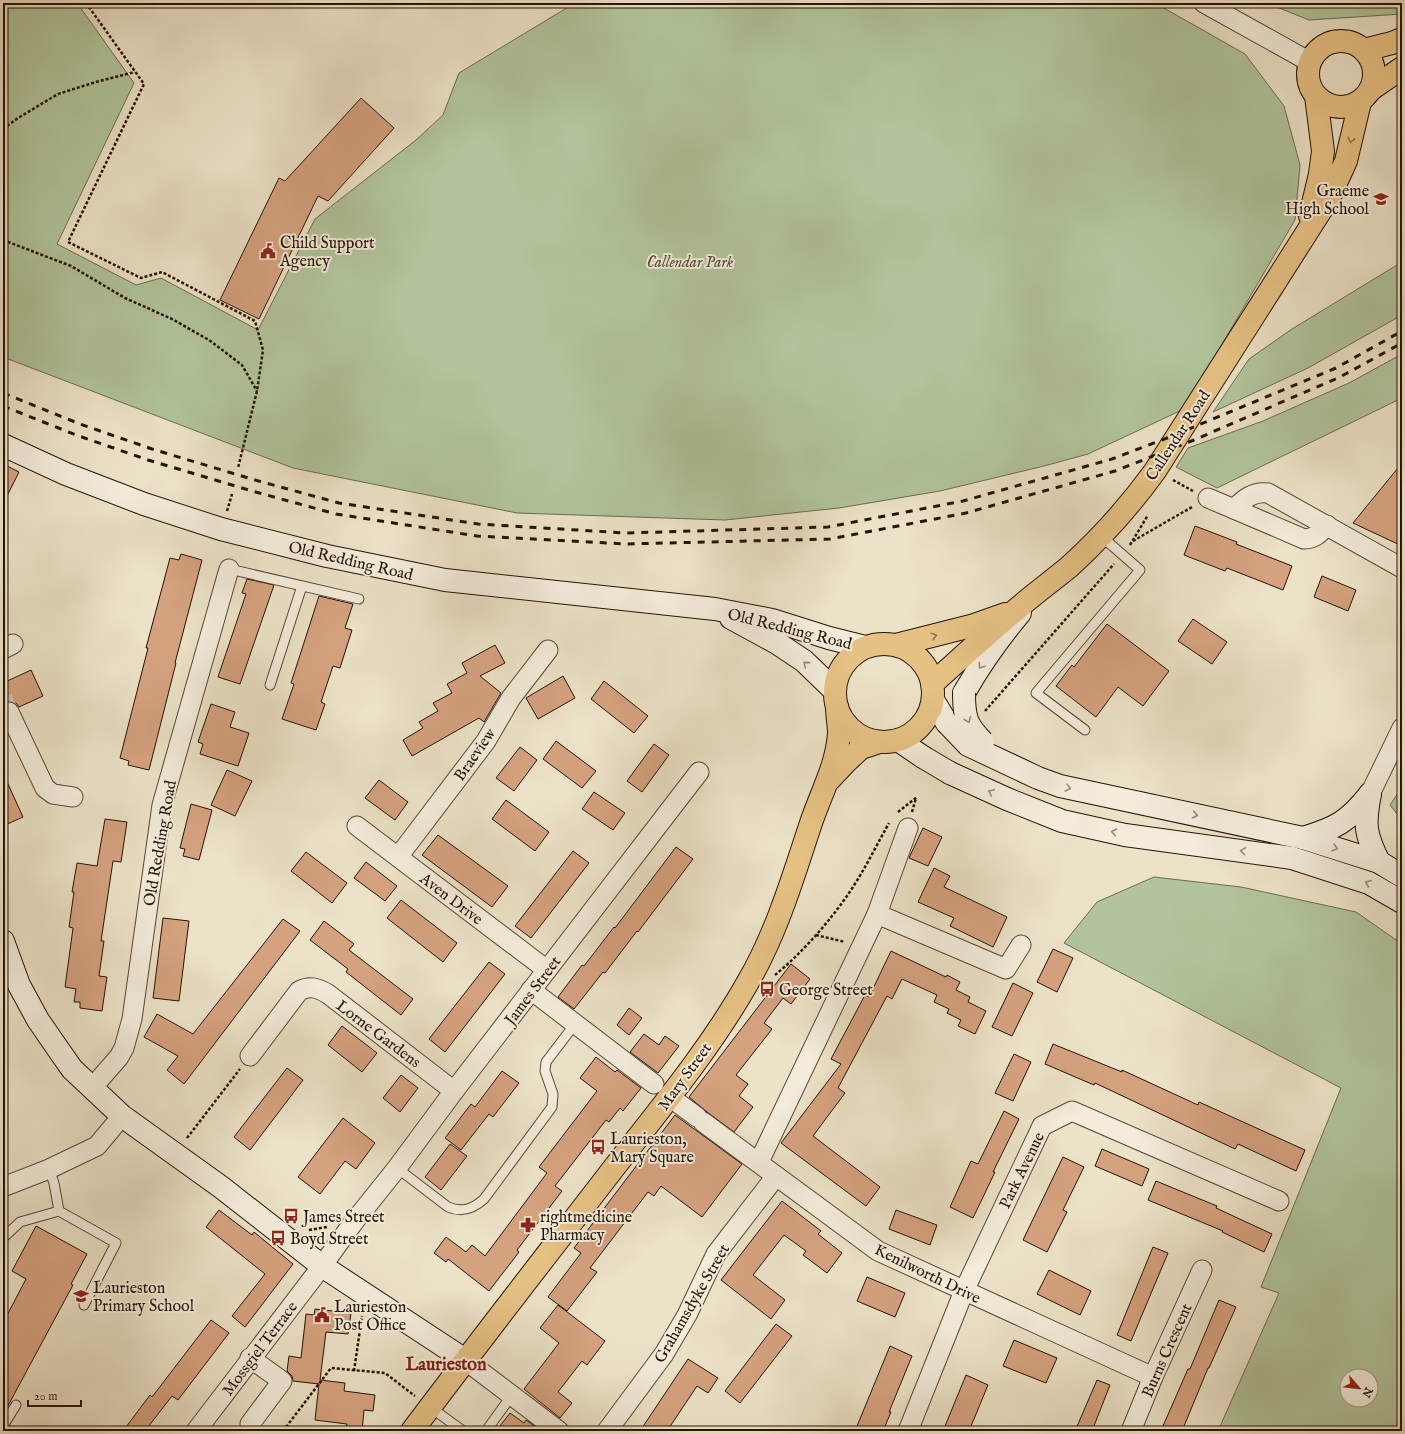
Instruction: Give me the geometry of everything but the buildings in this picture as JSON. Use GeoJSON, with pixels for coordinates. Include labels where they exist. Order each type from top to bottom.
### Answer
{"type":"FeatureCollection","features":[{"type":"Feature","properties":{"kind":"main road"},"geometry":{"type":"LineString","coordinates":[[1364,50],[1402,39]]}},
{"type":"Feature","properties":{"kind":"main road"},"geometry":{"type":"LineString","coordinates":[[1365,96],[1374,79],[1374,68],[1370,58],[1364,50],[1356,44],[1338,41],[1330,43],[1315,54],[1310,62],[1308,80],[1316,96],[1332,106],[1351,106],[1365,96],[1402,68]]}},
{"type":"Feature","properties":{"kind":"main road","name":"Callendar Road"},"geometry":{"type":"LineString","coordinates":[[1306,233],[1320,174],[1323,151],[1316,96]]}},
{"type":"Feature","properties":{"kind":"main road","name":"Callendar Road"},"geometry":{"type":"LineString","coordinates":[[933,692],[1016,609],[1069,567],[1101,536],[1126,511],[1155,471],[1330,196],[1346,161],[1365,96]]}},
{"type":"Feature","properties":{"kind":"main road","name":"Old Redding Road"},"geometry":{"type":"LineString","coordinates":[[3,445],[66,474],[144,504],[221,529],[327,556],[445,580],[715,609],[772,620],[828,638],[866,647]]}},
{"type":"Feature","properties":{"kind":"main road"},"geometry":{"type":"LineString","coordinates":[[976,743],[964,709],[964,693],[973,676],[1012,622],[1039,591]]}},
{"type":"Feature","properties":{"kind":"main road","name":"Old Redding Road"},"geometry":{"type":"LineString","coordinates":[[715,609],[804,661],[836,699]]}},
{"type":"Feature","properties":{"kind":"main road","name":"Callendar Road"},"geometry":{"type":"LineString","coordinates":[[896,645],[971,626],[1016,609]]}},
{"type":"Feature","properties":{"kind":"main road"},"geometry":{"type":"LineString","coordinates":[[1402,876],[1379,862],[1303,838],[1086,792],[1060,786],[1038,778],[976,743],[947,723],[933,692],[929,674],[921,660],[908,650],[896,645],[881,643],[866,647],[854,653],[844,663],[838,674],[836,699],[843,721],[851,730],[863,737],[888,741],[923,757],[950,773],[1062,822],[1125,835],[1292,858],[1369,883],[1402,902]]}},
{"type":"Feature","properties":{"kind":"main road"},"geometry":{"type":"LineString","coordinates":[[888,741],[912,733],[921,725],[928,714],[933,692]]}},
{"type":"Feature","properties":{"kind":"main road","name":"Mary Street"},"geometry":{"type":"LineString","coordinates":[[412,1431],[662,1090],[696,1061],[748,982],[764,952],[790,885],[835,755],[839,732],[836,699]]}},
{"type":"Feature","properties":{"kind":"main road","name":"Mary Street"},"geometry":{"type":"LineString","coordinates":[[826,783],[861,748],[888,741]]}},
{"type":"Feature","properties":{"kind":"main road"},"geometry":{"type":"LineString","coordinates":[[1303,838],[1328,830],[1344,821],[1357,810],[1370,794]]}},
{"type":"Feature","properties":{"kind":"main road"},"geometry":{"type":"LineString","coordinates":[[1370,794],[1366,826],[1369,843],[1379,862]]}},
{"type":"Feature","properties":{"kind":"main road"},"geometry":{"type":"LineString","coordinates":[[3,941],[18,985],[38,1020],[72,1069],[122,1116],[221,1187],[322,1266],[465,1360]]}},
{"type":"Feature","properties":{"kind":"street"},"geometry":{"type":"LineString","coordinates":[[1204,3],[1310,62]]}},
{"type":"Feature","properties":{"kind":"street"},"geometry":{"type":"LineString","coordinates":[[1234,509],[1251,495],[1260,492],[1268,493],[1402,568]]}},
{"type":"Feature","properties":{"kind":"street"},"geometry":{"type":"LineString","coordinates":[[1208,498],[1304,539],[1311,539],[1327,525]]}},
{"type":"Feature","properties":{"kind":"street","name":"Old Redding Road"},"geometry":{"type":"LineString","coordinates":[[92,1088],[119,1057],[124,1048],[132,1019],[162,804],[228,569]]}},
{"type":"Feature","properties":{"kind":"street","name":"Braeview"},"geometry":{"type":"LineString","coordinates":[[398,857],[486,741],[511,698],[548,650]]}},
{"type":"Feature","properties":{"kind":"street"},"geometry":{"type":"LineString","coordinates":[[9,712],[45,788],[53,794],[73,797]]}},
{"type":"Feature","properties":{"kind":"street"},"geometry":{"type":"LineString","coordinates":[[1370,794],[1402,728]]}},
{"type":"Feature","properties":{"kind":"street","name":"James Street"},"geometry":{"type":"LineString","coordinates":[[322,1266],[353,1223],[699,772]]}},
{"type":"Feature","properties":{"kind":"street","name":"Aven Drive"},"geometry":{"type":"LineString","coordinates":[[357,826],[547,970]]}},
{"type":"Feature","properties":{"kind":"street"},"geometry":{"type":"LineString","coordinates":[[759,1162],[877,914],[908,828]]}},
{"type":"Feature","properties":{"kind":"street"},"geometry":{"type":"LineString","coordinates":[[877,914],[1006,969],[1021,945]]}},
{"type":"Feature","properties":{"kind":"street","name":"Lorne Gardens"},"geometry":{"type":"LineString","coordinates":[[250,1056],[299,991],[306,987],[317,988],[328,994],[454,1091]]}},
{"type":"Feature","properties":{"kind":"street"},"geometry":{"type":"LineString","coordinates":[[531,990],[662,1090]]}},
{"type":"Feature","properties":{"kind":"street","name":"Kenilworth Drive"},"geometry":{"type":"LineString","coordinates":[[662,1090],[700,1120],[878,1251],[1153,1377]]}},
{"type":"Feature","properties":{"kind":"street","name":"Park Avenue"},"geometry":{"type":"LineString","coordinates":[[908,1431],[964,1291],[1042,1126],[1072,1111],[1279,1201]]}},
{"type":"Feature","properties":{"kind":"street"},"geometry":{"type":"LineString","coordinates":[[3,1187],[49,1169],[97,1146],[122,1116]]}},
{"type":"Feature","properties":{"kind":"street","name":"Grahamsdyke Street"},"geometry":{"type":"LineString","coordinates":[[607,1431],[664,1354],[687,1315],[716,1254],[776,1176]]}},
{"type":"Feature","properties":{"kind":"street","name":"Mossgiel Terrace"},"geometry":{"type":"LineString","coordinates":[[196,1431],[250,1358],[322,1266]]}},
{"type":"Feature","properties":{"kind":"street","name":"Burns Crescent"},"geometry":{"type":"LineString","coordinates":[[1130,1431],[1202,1270]]}},
{"type":"Feature","properties":{"kind":"street"},"geometry":{"type":"LineString","coordinates":[[250,1358],[282,1381],[250,1424]]}},
{"type":"Feature","properties":{"kind":"street"},"geometry":{"type":"LineString","coordinates":[[465,1360],[559,1431]]}},
{"type":"Feature","properties":{"kind":"lane"},"geometry":{"type":"LineString","coordinates":[[1085,730],[1036,693],[1140,570],[1101,536]]}},
{"type":"Feature","properties":{"kind":"lane"},"geometry":{"type":"LineString","coordinates":[[228,569],[359,598]]}},
{"type":"Feature","properties":{"kind":"lane"},"geometry":{"type":"LineString","coordinates":[[270,685],[302,586]]}},
{"type":"Feature","properties":{"kind":"lane"},"geometry":{"type":"LineString","coordinates":[[396,1168],[448,1207],[456,1210],[463,1210],[478,1205],[552,1107],[553,1094],[545,1071],[546,1062],[575,1024]]}},
{"type":"Feature","properties":{"kind":"lane"},"geometry":{"type":"LineString","coordinates":[[49,1169],[54,1183],[59,1211]]}},
{"type":"Feature","properties":{"kind":"lane"},"geometry":{"type":"LineString","coordinates":[[3,1238],[20,1222],[59,1211],[116,1242],[84,1305]]}},
{"type":"Feature","properties":{"kind":"lane"},"geometry":{"type":"LineString","coordinates":[[486,1431],[512,1395]]}},
{"type":"Feature","properties":{"kind":"lane"},"geometry":{"type":"LineString","coordinates":[[3,1426],[16,1405]]}},
{"type":"Feature","properties":{"kind":"lane"},"geometry":{"type":"LineString","coordinates":[[430,1407],[463,1431]]}},
{"type":"Feature","properties":{"kind":"path"},"geometry":{"type":"LineString","coordinates":[[86,3],[144,84],[68,242],[140,278],[162,272],[255,322],[263,350],[257,391],[238,468]]}},
{"type":"Feature","properties":{"kind":"path"},"geometry":{"type":"LineString","coordinates":[[3,129],[18,118],[58,94],[135,72]]}},
{"type":"Feature","properties":{"kind":"path"},"geometry":{"type":"LineString","coordinates":[[3,240],[71,266],[125,298],[172,319],[209,340],[242,365],[257,391]]}},
{"type":"Feature","properties":{"kind":"path"},"geometry":{"type":"LineString","coordinates":[[1155,471],[1208,498]]}},
{"type":"Feature","properties":{"kind":"path"},"geometry":{"type":"LineString","coordinates":[[1132,542],[1208,498]]}},
{"type":"Feature","properties":{"kind":"path"},"geometry":{"type":"LineString","coordinates":[[982,714],[1123,555]]}},
{"type":"Feature","properties":{"kind":"path"},"geometry":{"type":"LineString","coordinates":[[893,816],[917,797]]}},
{"type":"Feature","properties":{"kind":"path"},"geometry":{"type":"LineString","coordinates":[[772,977],[790,962],[816,935],[849,893],[890,822]]}},
{"type":"Feature","properties":{"kind":"path"},"geometry":{"type":"LineString","coordinates":[[816,935],[862,946]]}},
{"type":"Feature","properties":{"kind":"path"},"geometry":{"type":"LineString","coordinates":[[175,1154],[250,1056]]}},
{"type":"Feature","properties":{"kind":"path"},"geometry":{"type":"LineString","coordinates":[[282,1235],[353,1223]]}},
{"type":"Feature","properties":{"kind":"path"},"geometry":{"type":"LineString","coordinates":[[354,1371],[365,1294]]}},
{"type":"Feature","properties":{"kind":"path"},"geometry":{"type":"LineString","coordinates":[[283,1431],[331,1368],[385,1373],[430,1407]]}},
{"type":"Feature","properties":{"kind":"green space","name":"Callendar Park"},"geometry":{"type":"Polygon","coordinates":[[[3,3],[77,3],[134,83],[57,244],[136,285],[161,278],[258,330],[315,219],[416,140],[443,115],[459,73],[575,3],[1155,3],[1245,54],[1284,106],[1300,165],[1295,220],[1184,409],[1088,454],[940,491],[839,508],[725,520],[517,513],[293,468],[3,357],[3,3]]]}},
{"type":"Feature","properties":{"kind":"green space"},"geometry":{"type":"Polygon","coordinates":[[[1267,3],[1402,3],[1402,14],[1309,20],[1267,3]]]}},
{"type":"Feature","properties":{"kind":"green space"},"geometry":{"type":"Polygon","coordinates":[[[1402,262],[1402,315],[1308,368],[1213,412],[1249,359],[1292,329],[1402,262]]]}},
{"type":"Feature","properties":{"kind":"green space"},"geometry":{"type":"Polygon","coordinates":[[[1402,354],[1402,398],[1217,488],[1176,467],[1188,448],[1263,421],[1349,383],[1402,354]]]}},
{"type":"Feature","properties":{"kind":"green space"},"geometry":{"type":"Polygon","coordinates":[[[1402,787],[1402,820],[1390,805],[1402,787]]]}},
{"type":"Feature","properties":{"kind":"green space"},"geometry":{"type":"Polygon","coordinates":[[[1154,877],[1241,887],[1356,912],[1402,944],[1402,1431],[1218,1431],[1279,1293],[1261,1287],[1341,1088],[1064,943],[1097,902],[1154,877]]]}},
{"type":"Feature","properties":{"kind":"tunnel"},"geometry":{"type":"LineString","coordinates":[[3,698],[9,712]]}},
{"type":"Feature","properties":{"kind":"railway"},"geometry":{"type":"LineString","coordinates":[[3,393],[80,424],[152,449],[255,480],[339,503],[478,524],[626,533],[828,527],[963,501],[1112,459],[1167,438],[1336,368],[1402,331]]}},
{"type":"Feature","properties":{"kind":"railway"},"geometry":{"type":"LineString","coordinates":[[3,406],[76,435],[148,460],[336,514],[477,536],[626,544],[830,539],[966,513],[1115,471],[1194,440],[1340,377],[1402,343]]}},
{"type":"Feature","properties":{"kind":"place","name":"Graeme High School"},"geometry":{"type":"Point","coordinates":[1381,199]}},
{"type":"Feature","properties":{"kind":"place","name":"Child Support Agency"},"geometry":{"type":"Point","coordinates":[268,251]}},
{"type":"Feature","properties":{"kind":"place","name":"George Street"},"geometry":{"type":"Point","coordinates":[767,989]}},
{"type":"Feature","properties":{"kind":"place","name":"Laurieston, Mary Square"},"geometry":{"type":"Point","coordinates":[598,1147]}},
{"type":"Feature","properties":{"kind":"place","name":"James Street"},"geometry":{"type":"Point","coordinates":[291,1216]}},
{"type":"Feature","properties":{"kind":"place","name":"rightmedicine Pharmacy"},"geometry":{"type":"Point","coordinates":[528,1225]}},
{"type":"Feature","properties":{"kind":"place","name":"Boyd Street"},"geometry":{"type":"Point","coordinates":[278,1238]}},
{"type":"Feature","properties":{"kind":"place","name":"Laurieston Primary School"},"geometry":{"type":"Point","coordinates":[81,1296]}},
{"type":"Feature","properties":{"kind":"place","name":"Laurieston Post Office"},"geometry":{"type":"Point","coordinates":[322,1315]}},
{"type":"Feature","properties":{"kind":"district","name":"Laurieston"},"geometry":{"type":"Point","coordinates":[446,1364]}}]}
